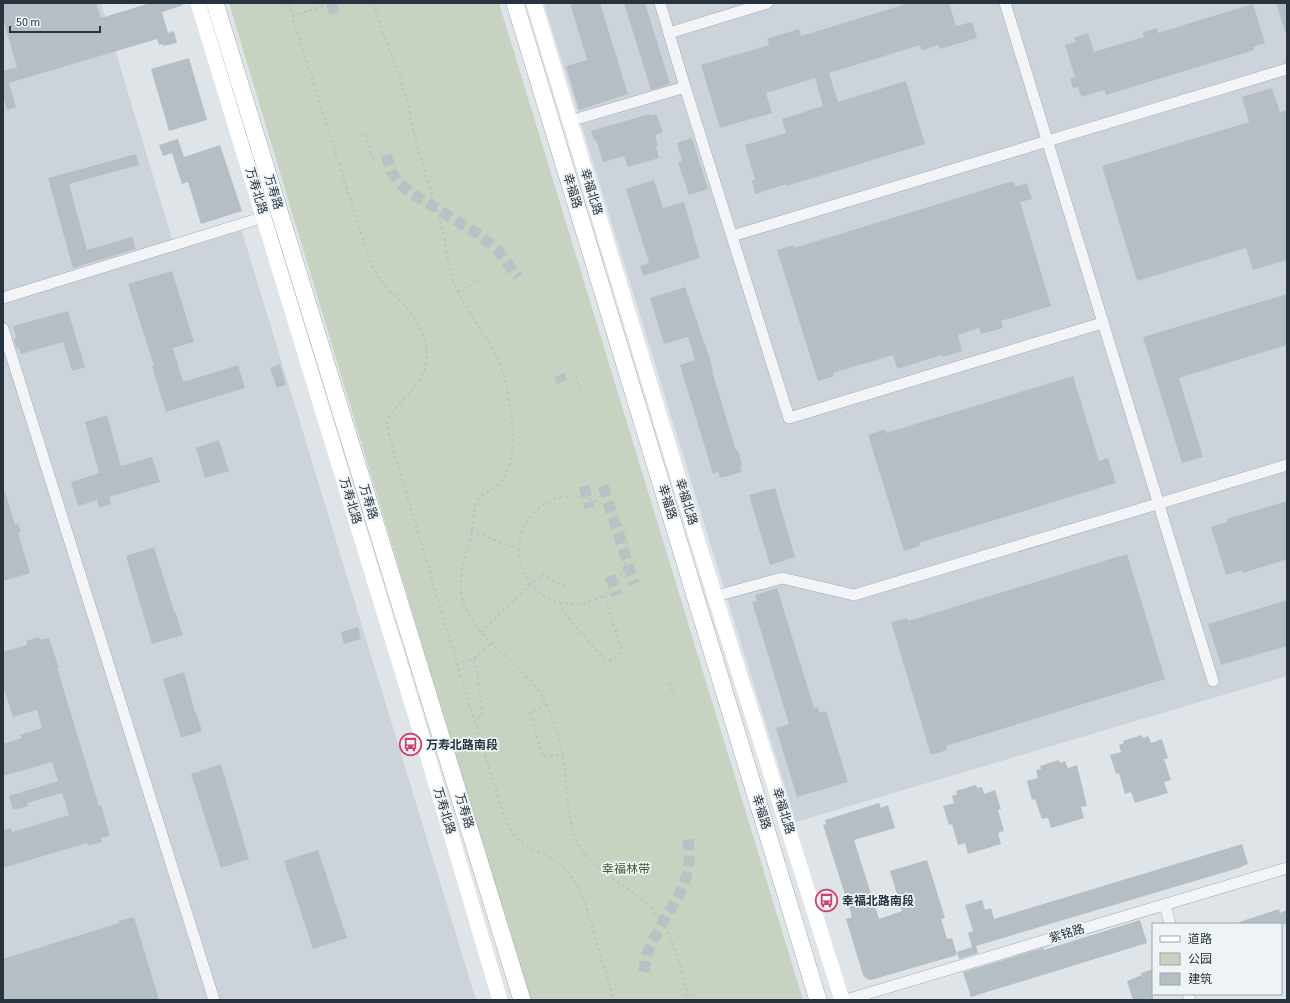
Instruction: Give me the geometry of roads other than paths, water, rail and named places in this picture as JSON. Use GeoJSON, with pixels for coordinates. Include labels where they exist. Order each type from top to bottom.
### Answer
{"type":"FeatureCollection","features":[{"type":"Feature","properties":{"kind":"main road","name":"万寿北路"},"geometry":{"type":"LineString","coordinates":[[198,3],[500,1000]]}},
{"type":"Feature","properties":{"kind":"main road","name":"万寿路"},"geometry":{"type":"LineString","coordinates":[[215,3],[522,1000]]}},
{"type":"Feature","properties":{"kind":"main road","name":"幸福路"},"geometry":{"type":"LineString","coordinates":[[515,3],[818,1000]]}},
{"type":"Feature","properties":{"kind":"main road","name":"幸福北路"},"geometry":{"type":"LineString","coordinates":[[534,3],[842,1000]]}},
{"type":"Feature","properties":{"kind":"street"},"geometry":{"type":"LineString","coordinates":[[660,3],[789,418],[1102,322]]}},
{"type":"Feature","properties":{"kind":"street"},"geometry":{"type":"LineString","coordinates":[[669,33],[767,3]]}},
{"type":"Feature","properties":{"kind":"street"},"geometry":{"type":"LineString","coordinates":[[1005,3],[1213,681]]}},
{"type":"Feature","properties":{"kind":"street"},"geometry":{"type":"LineString","coordinates":[[732,236],[1287,69]]}},
{"type":"Feature","properties":{"kind":"street"},"geometry":{"type":"LineString","coordinates":[[570,121],[685,87]]}},
{"type":"Feature","properties":{"kind":"street"},"geometry":{"type":"LineString","coordinates":[[3,298],[264,217]]}},
{"type":"Feature","properties":{"kind":"street"},"geometry":{"type":"LineString","coordinates":[[3,329],[214,1000]]}},
{"type":"Feature","properties":{"kind":"street"},"geometry":{"type":"LineString","coordinates":[[716,596],[782,578],[854,595],[1287,465]]}},
{"type":"Feature","properties":{"kind":"street","name":"紫铭路"},"geometry":{"type":"LineString","coordinates":[[846,1000],[1287,868]]}},
{"type":"Feature","properties":{"kind":"street"},"geometry":{"type":"LineString","coordinates":[[1165,905],[1170,923]]}},
{"type":"Feature","properties":{"kind":"tunnel"},"geometry":{"type":"LineString","coordinates":[[331,3],[336,17]]}},
{"type":"Feature","properties":{"kind":"tunnel"},"geometry":{"type":"LineString","coordinates":[[386,155],[391,171],[398,182],[413,194],[478,234],[498,251],[518,277]]}},
{"type":"Feature","properties":{"kind":"tunnel"},"geometry":{"type":"LineString","coordinates":[[559,375],[562,382]]}},
{"type":"Feature","properties":{"kind":"tunnel"},"geometry":{"type":"LineString","coordinates":[[584,486],[590,508]]}},
{"type":"Feature","properties":{"kind":"tunnel"},"geometry":{"type":"LineString","coordinates":[[603,486],[634,584]]}},
{"type":"Feature","properties":{"kind":"tunnel"},"geometry":{"type":"LineString","coordinates":[[610,576],[617,595]]}},
{"type":"Feature","properties":{"kind":"tunnel"},"geometry":{"type":"LineString","coordinates":[[644,972],[645,960],[654,937],[678,897],[684,883],[688,869],[689,853],[687,834]]}},
{"type":"Feature","properties":{"kind":"place","name":"万寿北路南段"},"geometry":{"type":"Point","coordinates":[411,745]}},
{"type":"Feature","properties":{"kind":"place","name":"幸福北路南段"},"geometry":{"type":"Point","coordinates":[826,901]}},
{"type":"Feature","properties":{"kind":"park label","name":"幸福林带"},"geometry":{"type":"Point","coordinates":[626,869]}}]}
